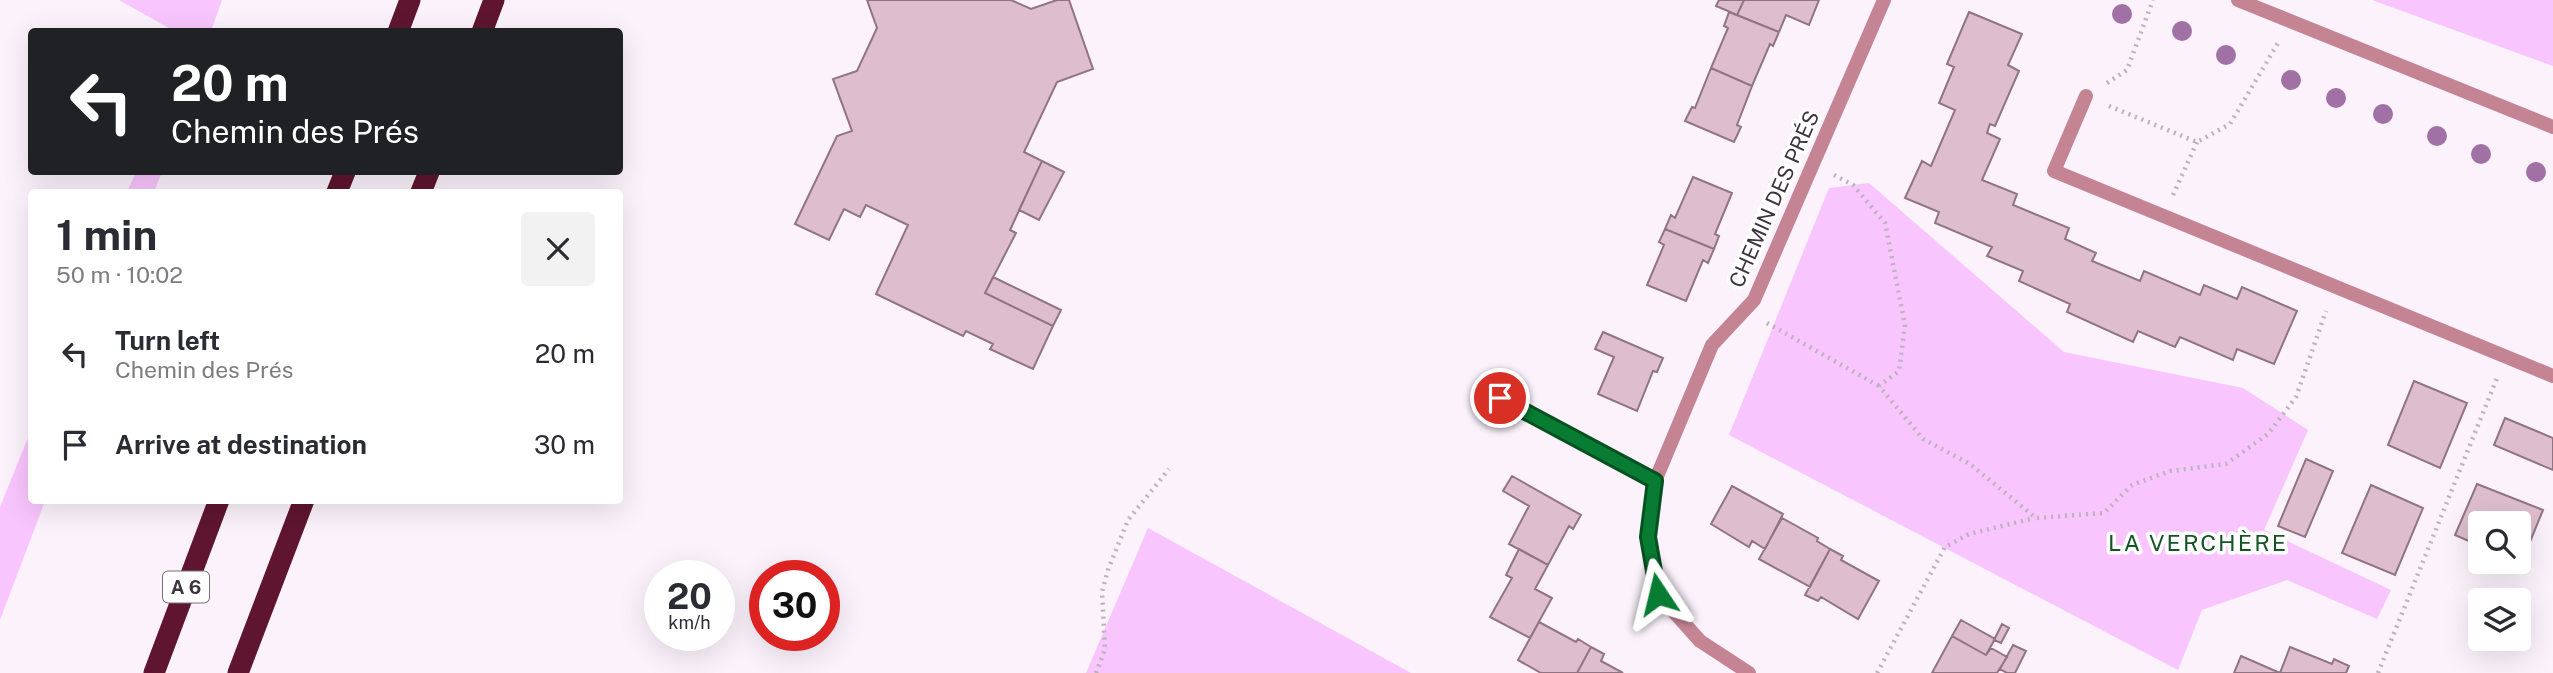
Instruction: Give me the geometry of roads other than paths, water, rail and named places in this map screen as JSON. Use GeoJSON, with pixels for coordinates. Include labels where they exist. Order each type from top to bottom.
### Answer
{"type":"FeatureCollection","features":[{"type":"Feature","properties":{"kind":"highway"},"geometry":{"type":"LineString","coordinates":[[400,28],[410,0]]}},
{"type":"Feature","properties":{"kind":"highway"},"geometry":{"type":"LineString","coordinates":[[484,28],[494,0]]}},
{"type":"Feature","properties":{"kind":"highway","name":"A 6"},"geometry":{"type":"LineString","coordinates":[[154,673],[217,504]]}},
{"type":"Feature","properties":{"kind":"highway"},"geometry":{"type":"LineString","coordinates":[[238,673],[302,504]]}},
{"type":"Feature","properties":{"kind":"street","name":"CHEMIN DES PRÉS"},"geometry":{"type":"LineString","coordinates":[[1749,673],[1700,641],[1658,594],[1648,537],[1655,481],[1712,345],[1754,300],[1884,0]]}},
{"type":"Feature","properties":{"kind":"street"},"geometry":{"type":"LineString","coordinates":[[2238,0],[2553,127]]}},
{"type":"Feature","properties":{"kind":"street"},"geometry":{"type":"LineString","coordinates":[[2086,96],[2054,171],[2553,376]]}},
{"type":"Feature","properties":{"kind":"street"},"geometry":{"type":"LineString","coordinates":[[1500,398],[1655,481]]}},
{"type":"Feature","properties":{"kind":"district","name":"LA VERCHÈRE"},"geometry":{"type":"Point","coordinates":[2198,542]}}]}
